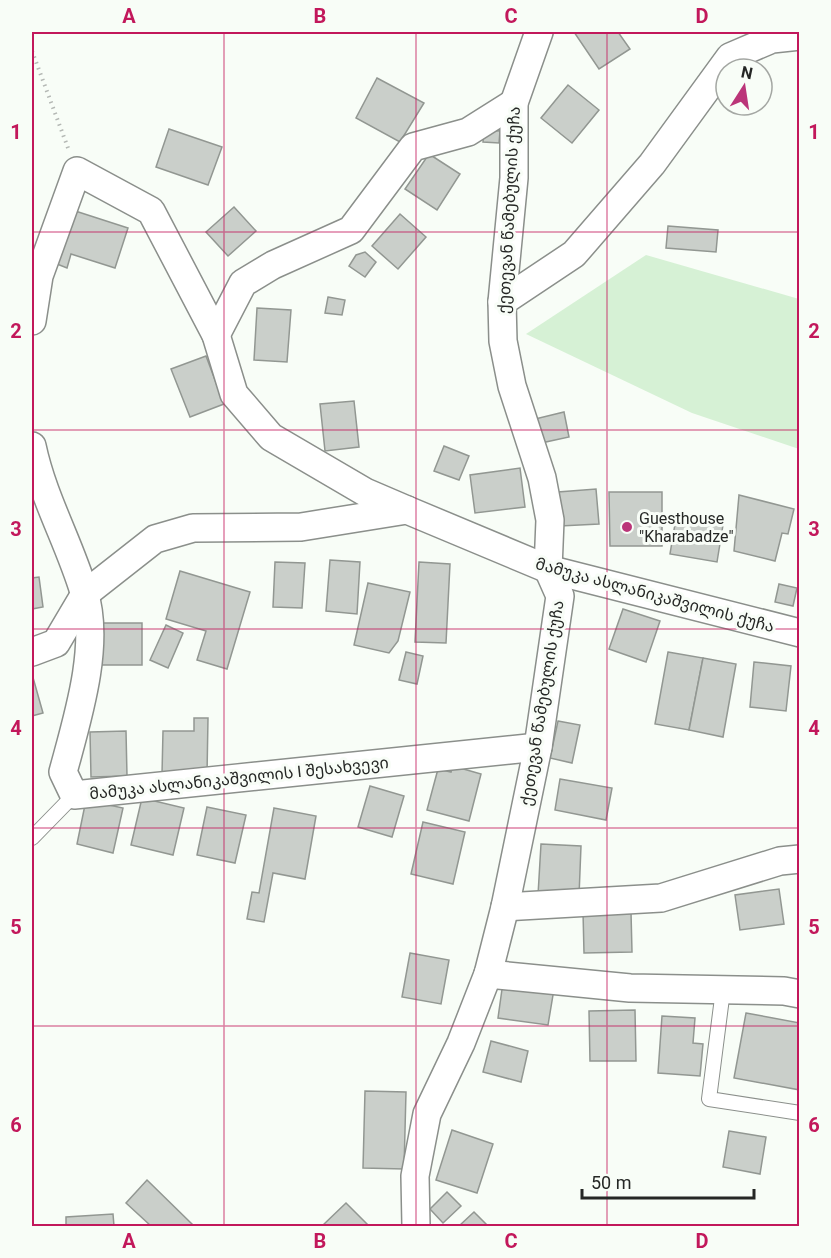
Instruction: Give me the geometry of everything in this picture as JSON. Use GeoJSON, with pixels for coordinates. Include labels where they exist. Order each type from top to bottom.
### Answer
{"type":"FeatureCollection","features":[{"type":"Feature","properties":{"kind":"street","name":"ქეთევან წამებულის ქუჩა"},"geometry":{"type":"LineString","coordinates":[[416,1227],[415,1176],[427,1114],[461,1043],[488,974],[505,907],[538,747],[560,596],[548,569],[550,520],[542,478],[512,386],[503,340],[502,302],[514,178],[514,103],[539,32]]}},
{"type":"Feature","properties":{"kind":"street"},"geometry":{"type":"LineString","coordinates":[[502,302],[574,254],[652,164],[730,57],[772,39],[800,36]]}},
{"type":"Feature","properties":{"kind":"street"},"geometry":{"type":"LineString","coordinates":[[216,335],[243,283],[273,265],[351,230],[413,147],[468,132],[514,103]]}},
{"type":"Feature","properties":{"kind":"street"},"geometry":{"type":"LineString","coordinates":[[32,321],[35,276],[77,171]]}},
{"type":"Feature","properties":{"kind":"street","name":"მამუკა ასლანიკაშვილის ქუჩა"},"geometry":{"type":"LineString","coordinates":[[77,171],[151,211],[216,335],[234,394],[271,438],[365,492],[548,569],[800,633]]}},
{"type":"Feature","properties":{"kind":"street","name":"მამუკა ასლანიკაშვილის I შესახვევი"},"geometry":{"type":"LineString","coordinates":[[32,446],[40,483],[85,594],[90,644],[84,688],[63,772],[74,795],[538,747]]}},
{"type":"Feature","properties":{"kind":"street"},"geometry":{"type":"LineString","coordinates":[[32,652],[56,643],[85,594],[155,539],[193,528],[302,527],[407,510]]}},
{"type":"Feature","properties":{"kind":"street"},"geometry":{"type":"LineString","coordinates":[[505,907],[661,898],[780,861],[800,859]]}},
{"type":"Feature","properties":{"kind":"street"},"geometry":{"type":"LineString","coordinates":[[488,974],[630,988],[800,994]]}},
{"type":"Feature","properties":{"kind":"lane"},"geometry":{"type":"LineString","coordinates":[[32,838],[74,795]]}},
{"type":"Feature","properties":{"kind":"lane"},"geometry":{"type":"LineString","coordinates":[[723,990],[709,1099],[800,1113]]}},
{"type":"Feature","properties":{"kind":"path"},"geometry":{"type":"LineString","coordinates":[[32,51],[77,171]]}},
{"type":"Feature","properties":{"kind":"green space"},"geometry":{"type":"Polygon","coordinates":[[[646,255],[799,299],[799,449],[692,413],[526,334],[646,255]]]}},
{"type":"Feature","properties":{"kind":"building"},"geometry":{"type":"Polygon","coordinates":[[[574,32],[618,32],[630,49],[599,69],[574,32]]]}},
{"type":"Feature","properties":{"kind":"building"},"geometry":{"type":"Polygon","coordinates":[[[377,78],[424,103],[400,142],[356,118],[377,78]]]}},
{"type":"Feature","properties":{"kind":"building"},"geometry":{"type":"Polygon","coordinates":[[[568,85],[599,110],[572,143],[541,118],[568,85]]]}},
{"type":"Feature","properties":{"kind":"building"},"geometry":{"type":"Polygon","coordinates":[[[169,129],[222,147],[208,185],[156,167],[169,129]]]}},
{"type":"Feature","properties":{"kind":"building"},"geometry":{"type":"Polygon","coordinates":[[[484,130],[500,131],[499,143],[483,142],[484,130]]]}},
{"type":"Feature","properties":{"kind":"building"},"geometry":{"type":"Polygon","coordinates":[[[429,154],[460,174],[437,210],[405,189],[429,154]]]}},
{"type":"Feature","properties":{"kind":"building"},"geometry":{"type":"Polygon","coordinates":[[[234,207],[256,231],[228,256],[206,232],[234,207]]]}},
{"type":"Feature","properties":{"kind":"building"},"geometry":{"type":"Polygon","coordinates":[[[66,208],[128,228],[115,268],[71,254],[67,268],[52,262],[66,208]]]}},
{"type":"Feature","properties":{"kind":"building"},"geometry":{"type":"Polygon","coordinates":[[[400,214],[426,237],[398,269],[372,246],[400,214]]]}},
{"type":"Feature","properties":{"kind":"building"},"geometry":{"type":"Polygon","coordinates":[[[668,226],[718,230],[716,252],[666,248],[668,226]]]}},
{"type":"Feature","properties":{"kind":"building"},"geometry":{"type":"Polygon","coordinates":[[[365,252],[376,262],[365,277],[349,266],[356,255],[365,252]]]}},
{"type":"Feature","properties":{"kind":"building"},"geometry":{"type":"Polygon","coordinates":[[[328,297],[345,300],[342,315],[325,313],[328,297]]]}},
{"type":"Feature","properties":{"kind":"building"},"geometry":{"type":"Polygon","coordinates":[[[257,308],[291,310],[287,362],[254,360],[257,308]]]}},
{"type":"Feature","properties":{"kind":"building"},"geometry":{"type":"Polygon","coordinates":[[[206,356],[224,404],[190,417],[171,369],[206,356]]]}},
{"type":"Feature","properties":{"kind":"building"},"geometry":{"type":"Polygon","coordinates":[[[354,401],[359,447],[325,451],[320,404],[354,401]]]}},
{"type":"Feature","properties":{"kind":"building"},"geometry":{"type":"Polygon","coordinates":[[[564,412],[569,437],[541,443],[535,419],[564,412]]]}},
{"type":"Feature","properties":{"kind":"building"},"geometry":{"type":"Polygon","coordinates":[[[444,446],[469,456],[459,480],[434,471],[444,446]]]}},
{"type":"Feature","properties":{"kind":"building"},"geometry":{"type":"Polygon","coordinates":[[[520,468],[525,507],[475,513],[470,475],[520,468]]]}},
{"type":"Feature","properties":{"kind":"building"},"geometry":{"type":"Polygon","coordinates":[[[596,489],[599,524],[560,526],[558,492],[596,489]]]}},
{"type":"Feature","properties":{"kind":"building"},"geometry":{"type":"Polygon","coordinates":[[[609,492],[662,492],[662,546],[610,546],[609,492]]]}},
{"type":"Feature","properties":{"kind":"building"},"geometry":{"type":"Polygon","coordinates":[[[739,495],[794,509],[788,534],[782,533],[775,561],[734,551],[739,495]]]}},
{"type":"Feature","properties":{"kind":"building"},"geometry":{"type":"Polygon","coordinates":[[[676,518],[723,525],[717,562],[670,554],[676,518]]]}},
{"type":"Feature","properties":{"kind":"building"},"geometry":{"type":"Polygon","coordinates":[[[330,560],[360,562],[357,614],[326,611],[330,560]]]}},
{"type":"Feature","properties":{"kind":"building"},"geometry":{"type":"Polygon","coordinates":[[[275,562],[305,563],[302,608],[273,607],[275,562]]]}},
{"type":"Feature","properties":{"kind":"building"},"geometry":{"type":"Polygon","coordinates":[[[419,562],[450,564],[446,643],[415,642],[419,562]]]}},
{"type":"Feature","properties":{"kind":"building"},"geometry":{"type":"Polygon","coordinates":[[[180,571],[250,592],[227,669],[197,660],[206,631],[166,619],[180,571]]]}},
{"type":"Feature","properties":{"kind":"building"},"geometry":{"type":"Polygon","coordinates":[[[39,577],[43,607],[32,609],[32,578],[39,577]]]}},
{"type":"Feature","properties":{"kind":"building"},"geometry":{"type":"Polygon","coordinates":[[[368,583],[410,592],[398,641],[389,653],[354,645],[368,583]]]}},
{"type":"Feature","properties":{"kind":"building"},"geometry":{"type":"Polygon","coordinates":[[[779,584],[797,588],[793,606],[775,602],[779,584]]]}},
{"type":"Feature","properties":{"kind":"building"},"geometry":{"type":"Polygon","coordinates":[[[623,609],[660,621],[646,662],[609,649],[623,609]]]}},
{"type":"Feature","properties":{"kind":"building"},"geometry":{"type":"Polygon","coordinates":[[[102,623],[142,623],[142,665],[101,665],[102,623]]]}},
{"type":"Feature","properties":{"kind":"building"},"geometry":{"type":"Polygon","coordinates":[[[166,625],[183,633],[168,668],[150,660],[166,625]]]}},
{"type":"Feature","properties":{"kind":"building"},"geometry":{"type":"Polygon","coordinates":[[[406,652],[423,656],[417,684],[399,680],[406,652]]]}},
{"type":"Feature","properties":{"kind":"building"},"geometry":{"type":"Polygon","coordinates":[[[668,652],[703,658],[689,730],[655,724],[668,652]]]}},
{"type":"Feature","properties":{"kind":"building"},"geometry":{"type":"Polygon","coordinates":[[[703,658],[736,664],[723,737],[689,730],[703,658]]]}},
{"type":"Feature","properties":{"kind":"building"},"geometry":{"type":"Polygon","coordinates":[[[754,662],[791,666],[786,711],[750,707],[754,662]]]}},
{"type":"Feature","properties":{"kind":"building"},"geometry":{"type":"Polygon","coordinates":[[[32,674],[43,713],[32,716],[32,674]]]}},
{"type":"Feature","properties":{"kind":"building"},"geometry":{"type":"Polygon","coordinates":[[[194,718],[208,718],[207,775],[162,774],[163,731],[194,731],[194,718]]]}},
{"type":"Feature","properties":{"kind":"building"},"geometry":{"type":"Polygon","coordinates":[[[558,721],[580,725],[572,763],[550,758],[558,721]]]}},
{"type":"Feature","properties":{"kind":"building"},"geometry":{"type":"Polygon","coordinates":[[[126,731],[127,776],[91,777],[90,732],[126,731]]]}},
{"type":"Feature","properties":{"kind":"building"},"geometry":{"type":"Polygon","coordinates":[[[453,766],[481,774],[469,821],[427,810],[438,769],[451,772],[453,766]]]}},
{"type":"Feature","properties":{"kind":"building"},"geometry":{"type":"Polygon","coordinates":[[[560,779],[612,788],[606,820],[555,810],[560,779]]]}},
{"type":"Feature","properties":{"kind":"building"},"geometry":{"type":"Polygon","coordinates":[[[370,786],[404,796],[392,837],[358,827],[370,786]]]}},
{"type":"Feature","properties":{"kind":"building"},"geometry":{"type":"Polygon","coordinates":[[[142,798],[184,808],[173,855],[131,845],[142,798]]]}},
{"type":"Feature","properties":{"kind":"building"},"geometry":{"type":"Polygon","coordinates":[[[86,800],[123,808],[113,853],[77,844],[86,800]]]}},
{"type":"Feature","properties":{"kind":"building"},"geometry":{"type":"Polygon","coordinates":[[[207,807],[246,815],[235,863],[197,855],[207,807]]]}},
{"type":"Feature","properties":{"kind":"building"},"geometry":{"type":"Polygon","coordinates":[[[274,808],[316,816],[305,879],[273,873],[264,922],[247,919],[252,892],[259,893],[274,808]]]}},
{"type":"Feature","properties":{"kind":"building"},"geometry":{"type":"Polygon","coordinates":[[[423,822],[465,832],[453,884],[411,874],[423,822]]]}},
{"type":"Feature","properties":{"kind":"building"},"geometry":{"type":"Polygon","coordinates":[[[541,844],[581,846],[579,896],[538,895],[541,844]]]}},
{"type":"Feature","properties":{"kind":"building"},"geometry":{"type":"Polygon","coordinates":[[[779,889],[784,924],[740,930],[735,895],[779,889]]]}},
{"type":"Feature","properties":{"kind":"building"},"geometry":{"type":"Polygon","coordinates":[[[583,912],[631,912],[632,952],[584,953],[583,912]]]}},
{"type":"Feature","properties":{"kind":"building"},"geometry":{"type":"Polygon","coordinates":[[[410,953],[449,960],[441,1004],[402,997],[410,953]]]}},
{"type":"Feature","properties":{"kind":"building"},"geometry":{"type":"Polygon","coordinates":[[[503,982],[554,989],[548,1025],[498,1018],[503,982]]]}},
{"type":"Feature","properties":{"kind":"building"},"geometry":{"type":"Polygon","coordinates":[[[635,1010],[636,1061],[590,1061],[589,1011],[635,1010]]]}},
{"type":"Feature","properties":{"kind":"building"},"geometry":{"type":"Polygon","coordinates":[[[746,1013],[800,1023],[800,1090],[734,1078],[746,1013]]]}},
{"type":"Feature","properties":{"kind":"building"},"geometry":{"type":"Polygon","coordinates":[[[662,1016],[695,1018],[693,1043],[703,1044],[700,1076],[658,1073],[662,1016]]]}},
{"type":"Feature","properties":{"kind":"building"},"geometry":{"type":"Polygon","coordinates":[[[491,1041],[528,1051],[521,1082],[483,1072],[491,1041]]]}},
{"type":"Feature","properties":{"kind":"building"},"geometry":{"type":"Polygon","coordinates":[[[365,1091],[406,1092],[404,1169],[363,1168],[365,1091]]]}},
{"type":"Feature","properties":{"kind":"building"},"geometry":{"type":"Polygon","coordinates":[[[452,1130],[493,1144],[477,1193],[436,1180],[452,1130]]]}},
{"type":"Feature","properties":{"kind":"building"},"geometry":{"type":"Polygon","coordinates":[[[729,1131],[766,1137],[760,1174],[723,1167],[729,1131]]]}},
{"type":"Feature","properties":{"kind":"building"},"geometry":{"type":"Polygon","coordinates":[[[147,1180],[192,1226],[151,1226],[126,1203],[147,1180]]]}},
{"type":"Feature","properties":{"kind":"building"},"geometry":{"type":"Polygon","coordinates":[[[447,1192],[461,1206],[443,1223],[430,1209],[447,1192]]]}},
{"type":"Feature","properties":{"kind":"building"},"geometry":{"type":"Polygon","coordinates":[[[346,1203],[369,1226],[322,1226],[346,1203]]]}},
{"type":"Feature","properties":{"kind":"building"},"geometry":{"type":"Polygon","coordinates":[[[474,1212],[488,1226],[459,1226],[474,1212]]]}},
{"type":"Feature","properties":{"kind":"building"},"geometry":{"type":"Polygon","coordinates":[[[113,1214],[114,1226],[66,1226],[66,1217],[113,1214]]]}},
{"type":"Feature","properties":{"kind":"place","name":"Guesthouse \"Kharabadze\""},"geometry":{"type":"Point","coordinates":[627,527]}}]}
